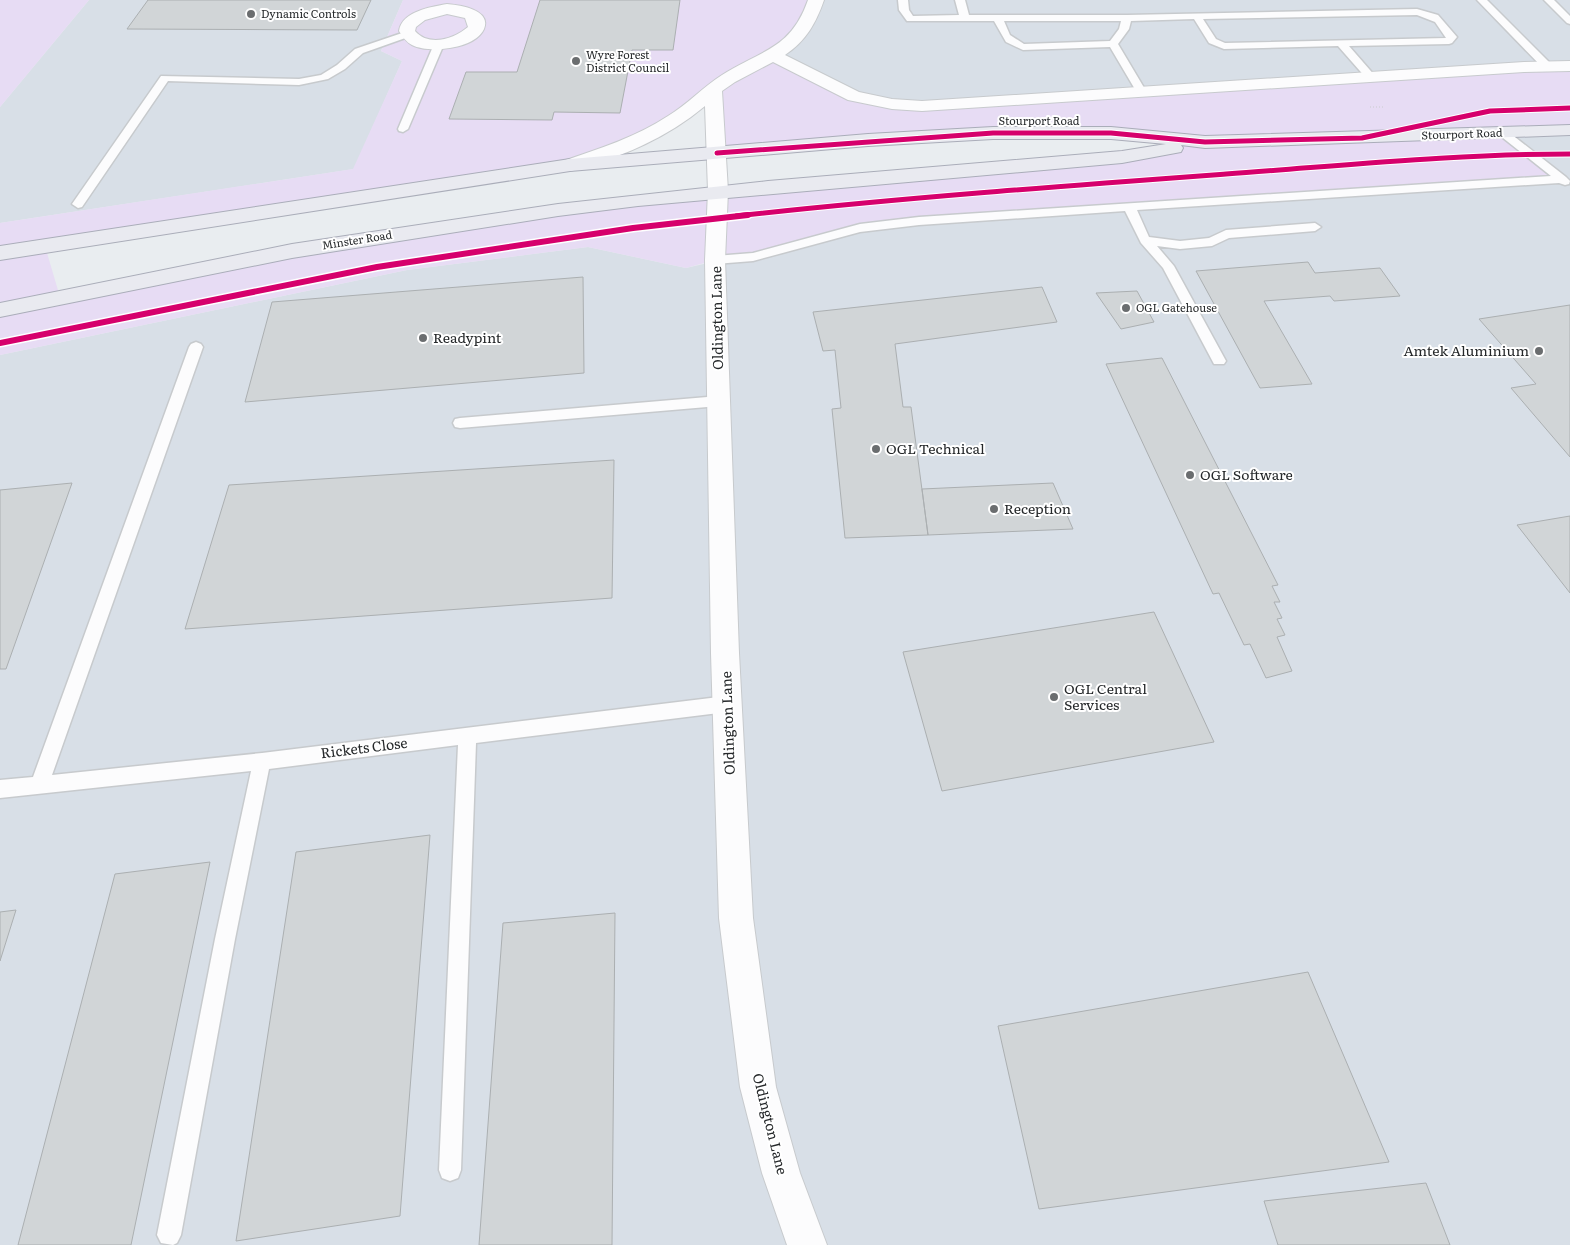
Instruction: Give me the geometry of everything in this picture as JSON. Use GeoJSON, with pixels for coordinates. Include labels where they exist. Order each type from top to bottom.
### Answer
{"type":"FeatureCollection","features":[{"type":"Feature","properties":{"kind":"main road","name":"Stourport Road"},"geometry":{"type":"LineString","coordinates":[[717,153],[868,140],[993,133],[1111,133],[1204,142],[1570,130]]}},
{"type":"Feature","properties":{"kind":"main road","name":"Stourport Road"},"geometry":{"type":"LineString","coordinates":[[718,191],[1122,157],[1204,142]]}},
{"type":"Feature","properties":{"kind":"main road"},"geometry":{"type":"LineString","coordinates":[[0,253],[570,165],[717,153]]}},
{"type":"Feature","properties":{"kind":"main road","name":"Minster Road"},"geometry":{"type":"LineString","coordinates":[[0,310],[222,264],[353,240],[638,200],[718,191]]}},
{"type":"Feature","properties":{"kind":"street"},"geometry":{"type":"LineString","coordinates":[[570,165],[619,148],[676,120],[729,78],[775,56],[795,40],[804,27],[816,0]]}},
{"type":"Feature","properties":{"kind":"street"},"geometry":{"type":"LineString","coordinates":[[449,5],[474,16],[477,22],[476,28],[463,39],[440,44],[420,42],[408,34],[408,28],[417,18],[449,5]]}},
{"type":"Feature","properties":{"kind":"street"},"geometry":{"type":"LineString","coordinates":[[775,56],[854,96],[892,104],[953,104],[1570,66]]}},
{"type":"Feature","properties":{"kind":"street","name":"Oldington Lane"},"geometry":{"type":"LineString","coordinates":[[713,90],[713,121],[717,153],[718,191],[715,260],[727,704],[736,918],[758,1086],[781,1173],[807,1245]]}},
{"type":"Feature","properties":{"kind":"lane"},"geometry":{"type":"LineString","coordinates":[[903,0],[904,10],[910,19],[1127,18],[1197,16],[1417,12],[1429,13],[1438,18],[1452,37],[1449,41],[1224,46],[1212,41],[1197,16]]}},
{"type":"Feature","properties":{"kind":"lane"},"geometry":{"type":"LineString","coordinates":[[960,0],[964,18]]}},
{"type":"Feature","properties":{"kind":"lane"},"geometry":{"type":"LineString","coordinates":[[1482,0],[1547,66]]}},
{"type":"Feature","properties":{"kind":"lane"},"geometry":{"type":"LineString","coordinates":[[1549,0],[1570,21]]}},
{"type":"Feature","properties":{"kind":"lane"},"geometry":{"type":"LineString","coordinates":[[998,18],[1006,38],[1012,43],[1023,47],[1113,44]]}},
{"type":"Feature","properties":{"kind":"lane"},"geometry":{"type":"LineString","coordinates":[[1113,44],[1124,29],[1127,18]]}},
{"type":"Feature","properties":{"kind":"lane"},"geometry":{"type":"LineString","coordinates":[[78,204],[165,78],[299,82],[324,77],[341,67],[359,51],[408,34]]}},
{"type":"Feature","properties":{"kind":"lane"},"geometry":{"type":"LineString","coordinates":[[1341,43],[1371,78]]}},
{"type":"Feature","properties":{"kind":"lane"},"geometry":{"type":"LineString","coordinates":[[403,129],[440,44]]}},
{"type":"Feature","properties":{"kind":"lane"},"geometry":{"type":"LineString","coordinates":[[1113,44],[1119,58],[1141,91]]}},
{"type":"Feature","properties":{"kind":"lane"},"geometry":{"type":"LineString","coordinates":[[1502,132],[1566,183]]}},
{"type":"Feature","properties":{"kind":"lane"},"geometry":{"type":"LineString","coordinates":[[715,260],[753,258],[860,228],[919,221],[1130,207],[1566,183]]}},
{"type":"Feature","properties":{"kind":"lane"},"geometry":{"type":"LineString","coordinates":[[1130,207],[1145,240],[1168,266],[1219,360]]}},
{"type":"Feature","properties":{"kind":"lane"},"geometry":{"type":"LineString","coordinates":[[1145,240],[1180,245],[1212,242],[1226,234],[1315,227]]}},
{"type":"Feature","properties":{"kind":"lane"},"geometry":{"type":"LineString","coordinates":[[39,785],[196,347]]}},
{"type":"Feature","properties":{"kind":"lane"},"geometry":{"type":"LineString","coordinates":[[460,423],[719,401]]}},
{"type":"Feature","properties":{"kind":"lane","name":"Rickets Close"},"geometry":{"type":"LineString","coordinates":[[0,789],[262,761],[727,704]]}},
{"type":"Feature","properties":{"kind":"lane"},"geometry":{"type":"LineString","coordinates":[[450,1170],[467,736]]}},
{"type":"Feature","properties":{"kind":"lane"},"geometry":{"type":"LineString","coordinates":[[169,1235],[225,939],[262,761]]}},
{"type":"Feature","properties":{"kind":"shaded area"},"geometry":{"type":"Polygon","coordinates":[[[0,0],[89,0],[0,107],[0,0]]]}},
{"type":"Feature","properties":{"kind":"shaded area"},"geometry":{"type":"Polygon","coordinates":[[[89,0],[403,0],[381,51],[402,61],[354,169],[0,223],[0,107],[89,0]]]}},
{"type":"Feature","properties":{"kind":"shaded area"},"geometry":{"type":"Polygon","coordinates":[[[403,0],[816,0],[775,55],[823,80],[892,104],[1570,66],[1570,130],[1503,132],[1562,179],[860,228],[775,253],[715,260],[686,268],[588,247],[407,270],[0,355],[0,223],[353,169],[402,61],[381,51],[403,0]],[[713,91],[676,120],[570,165],[45,246],[60,297],[558,210],[1122,157],[1202,143],[1111,133],[717,153],[713,91]]]}},
{"type":"Feature","properties":{"kind":"shaded area"},"geometry":{"type":"Polygon","coordinates":[[[816,0],[1570,0],[1570,66],[953,105],[854,96],[775,56],[816,0]]]}},
{"type":"Feature","properties":{"kind":"shaded area"},"geometry":{"type":"Polygon","coordinates":[[[1570,130],[1570,1245],[0,1245],[0,355],[407,270],[588,247],[686,268],[860,228],[1502,132],[1570,130]]]}},
{"type":"Feature","properties":{"kind":"building","name":"Dynamic Controls"},"geometry":{"type":"Polygon","coordinates":[[[148,0],[371,0],[357,30],[127,29],[148,0]]]}},
{"type":"Feature","properties":{"kind":"building","name":"Wyre Forest District Council"},"geometry":{"type":"Polygon","coordinates":[[[540,0],[680,0],[673,50],[632,50],[620,113],[554,112],[552,120],[449,119],[466,72],[517,72],[540,0]]]}},
{"type":"Feature","properties":{"kind":"building"},"geometry":{"type":"Polygon","coordinates":[[[1308,262],[1315,273],[1380,268],[1400,296],[1334,301],[1330,296],[1264,301],[1312,384],[1260,388],[1196,271],[1308,262]]]}},
{"type":"Feature","properties":{"kind":"building","name":"Readypint"},"geometry":{"type":"Polygon","coordinates":[[[583,277],[584,373],[245,402],[272,302],[583,277]]]}},
{"type":"Feature","properties":{"kind":"building","name":"OGL Technical"},"geometry":{"type":"Polygon","coordinates":[[[1042,287],[1057,322],[895,344],[903,407],[911,407],[928,535],[845,538],[832,409],[841,408],[835,350],[823,351],[813,312],[1042,287]]]}},
{"type":"Feature","properties":{"kind":"building","name":"OGL Gatehouse"},"geometry":{"type":"Polygon","coordinates":[[[1137,291],[1154,322],[1121,329],[1096,293],[1137,291]]]}},
{"type":"Feature","properties":{"kind":"building","name":"Amtek Aluminium"},"geometry":{"type":"Polygon","coordinates":[[[1570,305],[1570,457],[1511,388],[1536,384],[1479,319],[1570,305]]]}},
{"type":"Feature","properties":{"kind":"building","name":"OGL Software"},"geometry":{"type":"Polygon","coordinates":[[[1162,358],[1278,585],[1272,586],[1280,602],[1274,602],[1282,618],[1277,619],[1285,635],[1277,637],[1292,671],[1266,678],[1250,644],[1244,645],[1219,593],[1213,594],[1106,364],[1162,358]]]}},
{"type":"Feature","properties":{"kind":"building"},"geometry":{"type":"Polygon","coordinates":[[[614,460],[612,598],[185,629],[229,485],[614,460]]]}},
{"type":"Feature","properties":{"kind":"building"},"geometry":{"type":"Polygon","coordinates":[[[72,483],[6,669],[0,669],[0,490],[72,483]]]}},
{"type":"Feature","properties":{"kind":"building","name":"Reception"},"geometry":{"type":"Polygon","coordinates":[[[1053,483],[1073,529],[928,535],[922,489],[1053,483]]]}},
{"type":"Feature","properties":{"kind":"building"},"geometry":{"type":"Polygon","coordinates":[[[1570,516],[1570,593],[1517,525],[1570,516]]]}},
{"type":"Feature","properties":{"kind":"building","name":"OGL Central Services"},"geometry":{"type":"Polygon","coordinates":[[[1154,612],[1214,742],[942,791],[903,652],[1154,612]]]}},
{"type":"Feature","properties":{"kind":"building"},"geometry":{"type":"Polygon","coordinates":[[[430,835],[400,1216],[236,1241],[296,852],[430,835]]]}},
{"type":"Feature","properties":{"kind":"building"},"geometry":{"type":"Polygon","coordinates":[[[210,862],[131,1245],[18,1245],[115,874],[210,862]]]}},
{"type":"Feature","properties":{"kind":"building"},"geometry":{"type":"Polygon","coordinates":[[[16,910],[0,961],[0,912],[16,910]]]}},
{"type":"Feature","properties":{"kind":"building"},"geometry":{"type":"Polygon","coordinates":[[[615,913],[612,1245],[479,1245],[503,923],[615,913]]]}},
{"type":"Feature","properties":{"kind":"building"},"geometry":{"type":"Polygon","coordinates":[[[1308,972],[1389,1162],[1039,1209],[998,1026],[1308,972]]]}},
{"type":"Feature","properties":{"kind":"building"},"geometry":{"type":"Polygon","coordinates":[[[1426,1183],[1450,1245],[1278,1245],[1264,1201],[1426,1183]]]}},
{"type":"Feature","properties":{"kind":"cycle path"},"geometry":{"type":"LineString","coordinates":[[717,153],[993,133],[1111,133],[1205,142],[1362,138],[1490,111],[1570,108]]}},
{"type":"Feature","properties":{"kind":"cycle path"},"geometry":{"type":"LineString","coordinates":[[0,343],[377,267],[633,228],[716,218],[880,200],[1367,164],[1530,154],[1570,154]]}},
{"type":"Feature","properties":{"kind":"place","name":"Dynamic Controls"},"geometry":{"type":"Point","coordinates":[251,14]}},
{"type":"Feature","properties":{"kind":"place","name":"Wyre Forest District Council"},"geometry":{"type":"Point","coordinates":[576,61]}},
{"type":"Feature","properties":{"kind":"place","name":"OGL Gatehouse"},"geometry":{"type":"Point","coordinates":[1126,308]}},
{"type":"Feature","properties":{"kind":"place","name":"Readypint"},"geometry":{"type":"Point","coordinates":[423,338]}},
{"type":"Feature","properties":{"kind":"place","name":"Amtek Aluminium"},"geometry":{"type":"Point","coordinates":[1539,351]}},
{"type":"Feature","properties":{"kind":"place","name":"OGL Technical"},"geometry":{"type":"Point","coordinates":[876,449]}},
{"type":"Feature","properties":{"kind":"place","name":"OGL Software"},"geometry":{"type":"Point","coordinates":[1190,475]}},
{"type":"Feature","properties":{"kind":"place","name":"Reception"},"geometry":{"type":"Point","coordinates":[994,509]}},
{"type":"Feature","properties":{"kind":"place","name":"OGL Central Services"},"geometry":{"type":"Point","coordinates":[1054,697]}}]}
